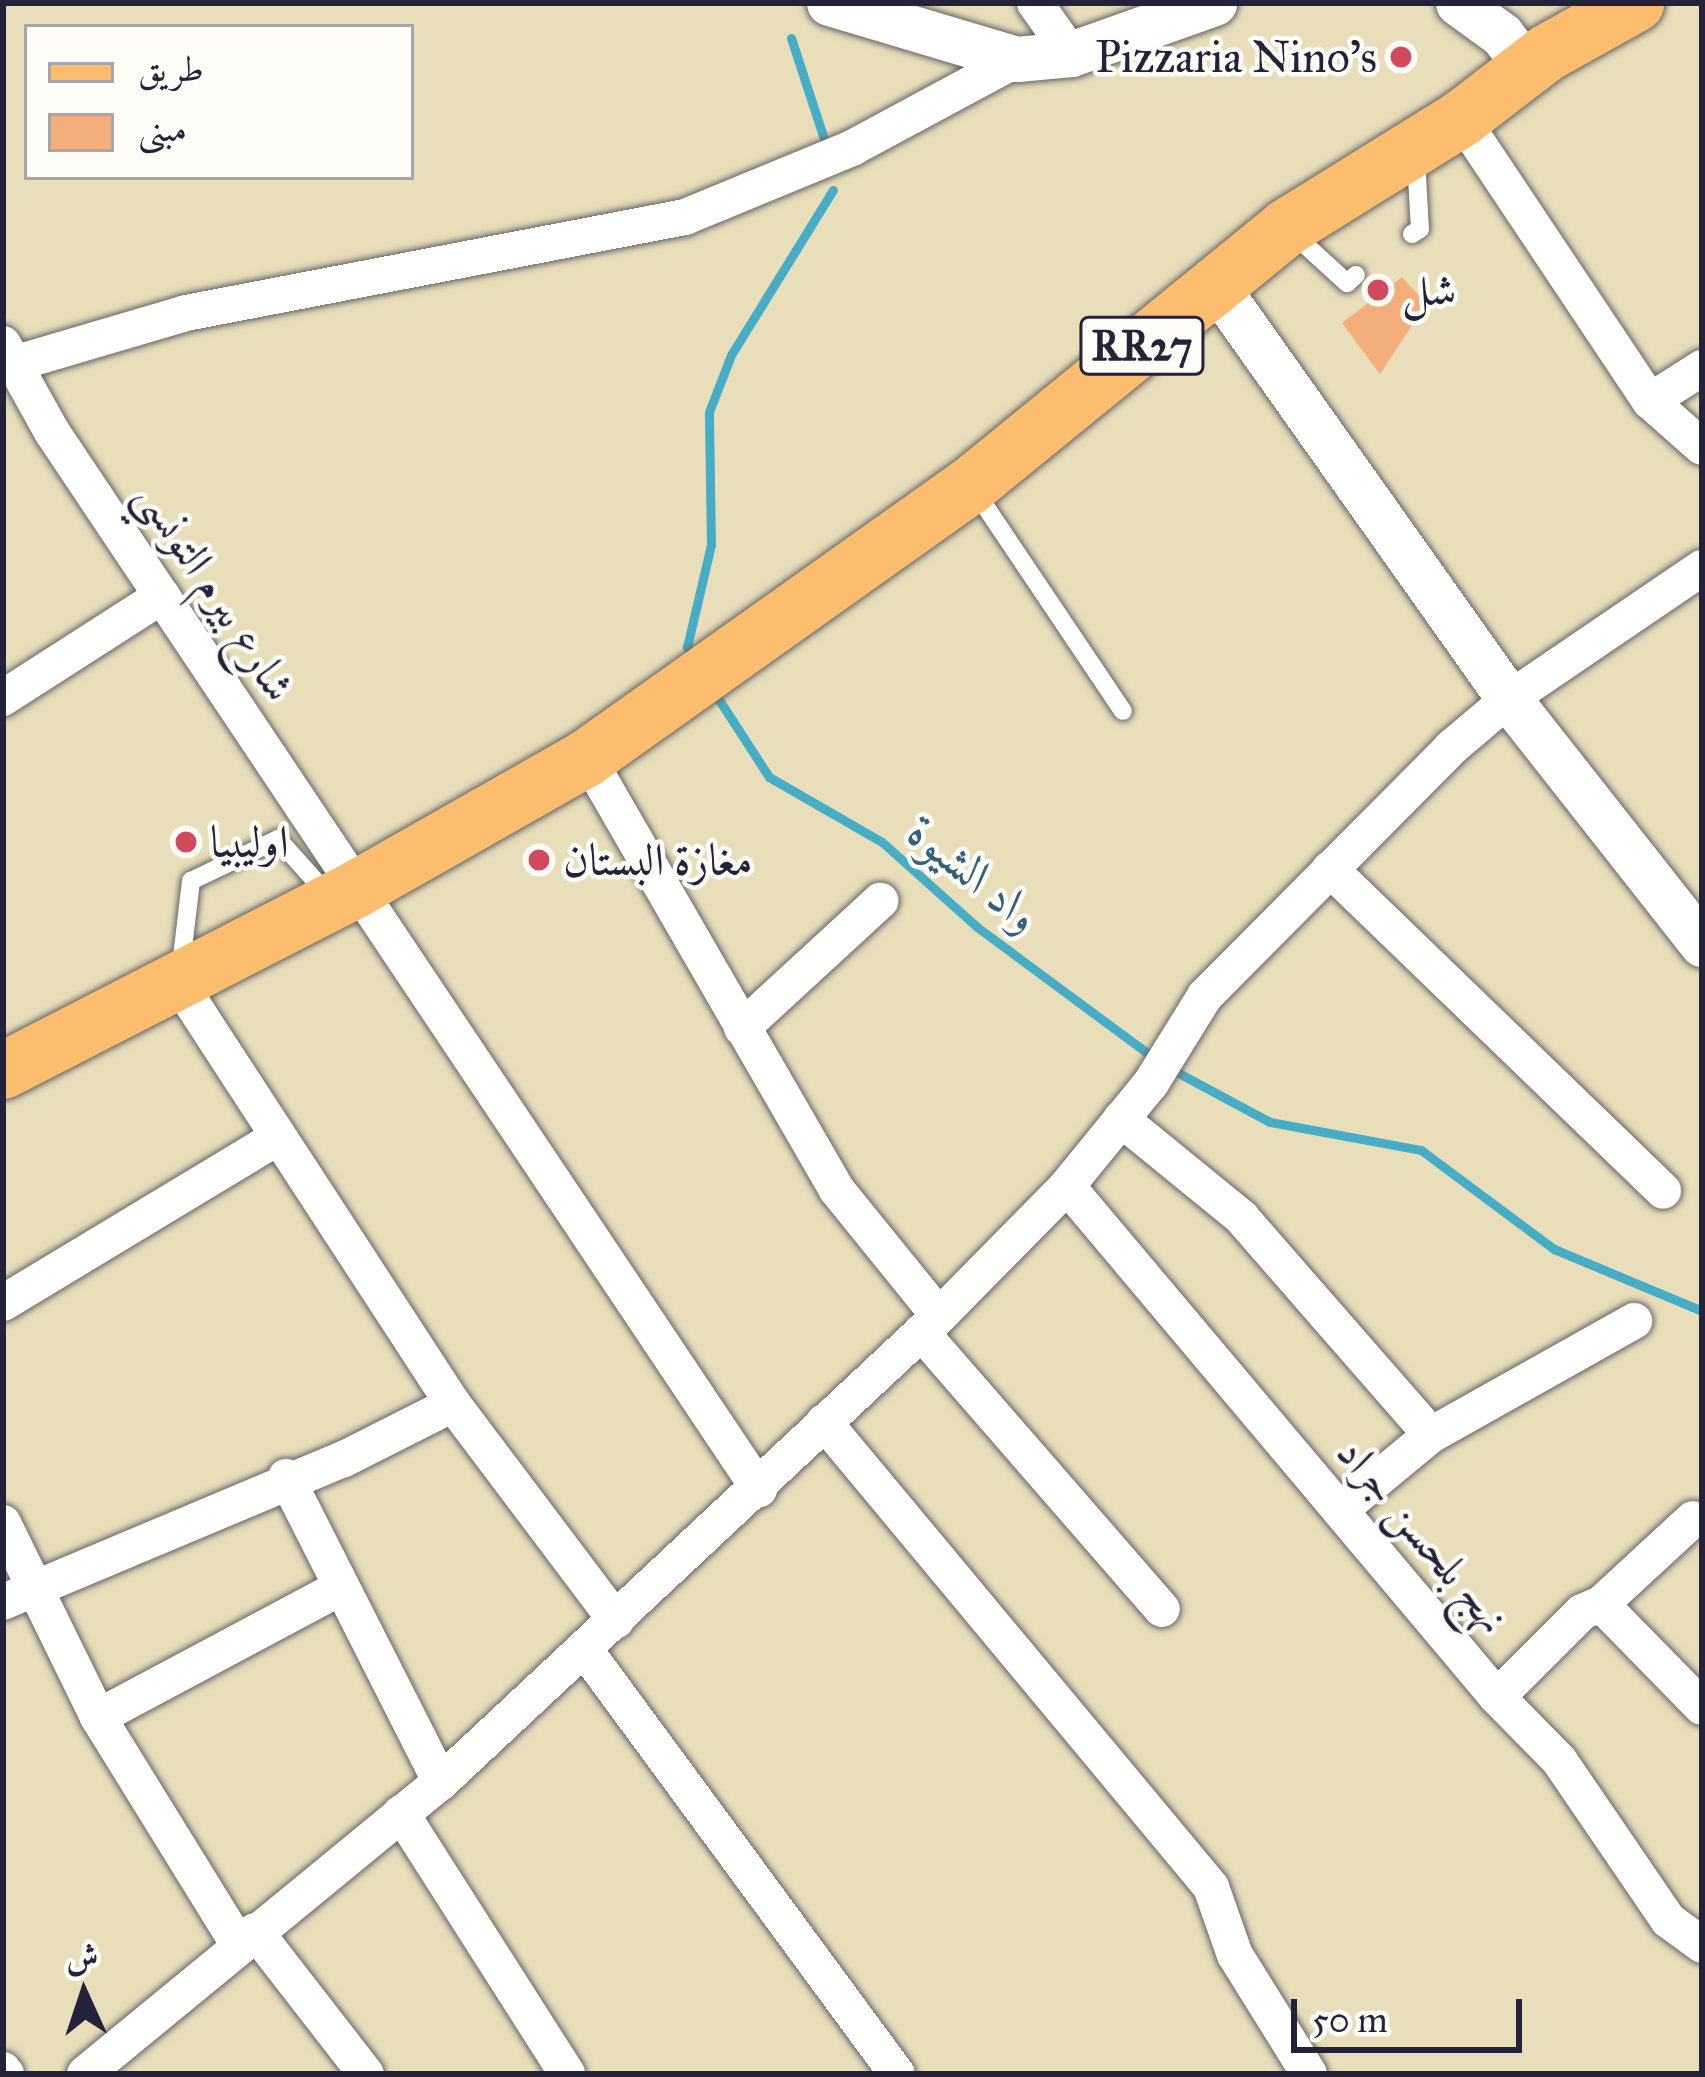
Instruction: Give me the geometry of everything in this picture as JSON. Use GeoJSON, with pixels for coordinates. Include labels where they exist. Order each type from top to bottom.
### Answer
{"type":"FeatureCollection","features":[{"type":"Feature","properties":{"kind":"main road","name":"RR27"},"geometry":{"type":"LineString","coordinates":[[3,1070],[344,895],[587,757],[970,485],[1286,227],[1438,129],[1550,41],[1635,3]]}},
{"type":"Feature","properties":{"kind":"street"},"geometry":{"type":"LineString","coordinates":[[830,3],[1017,59],[1071,54],[1214,3]]}},
{"type":"Feature","properties":{"kind":"street"},"geometry":{"type":"LineString","coordinates":[[1035,3],[1071,54]]}},
{"type":"Feature","properties":{"kind":"street"},"geometry":{"type":"LineString","coordinates":[[1459,3],[1502,35],[1550,41]]}},
{"type":"Feature","properties":{"kind":"street"},"geometry":{"type":"LineString","coordinates":[[6,358],[186,313],[685,217],[852,148],[1017,59]]}},
{"type":"Feature","properties":{"kind":"street"},"geometry":{"type":"LineString","coordinates":[[1438,129],[1650,401],[1702,447]]}},
{"type":"Feature","properties":{"kind":"street"},"geometry":{"type":"LineString","coordinates":[[1217,287],[1509,699],[1702,944]]}},
{"type":"Feature","properties":{"kind":"street","name":"شارع بيرم التونسي"},"geometry":{"type":"LineString","coordinates":[[6,358],[162,596],[344,895],[759,1489]]}},
{"type":"Feature","properties":{"kind":"street"},"geometry":{"type":"LineString","coordinates":[[1650,401],[1702,368]]}},
{"type":"Feature","properties":{"kind":"street"},"geometry":{"type":"LineString","coordinates":[[85,2074],[441,1782],[930,1324],[1067,1186],[1151,1083],[1205,996],[1509,699],[1702,568]]}},
{"type":"Feature","properties":{"kind":"street"},"geometry":{"type":"LineString","coordinates":[[3,698],[162,596]]}},
{"type":"Feature","properties":{"kind":"street"},"geometry":{"type":"LineString","coordinates":[[587,757],[837,1190],[930,1324],[1162,1609]]}},
{"type":"Feature","properties":{"kind":"street"},"geometry":{"type":"LineString","coordinates":[[1330,869],[1663,1191]]}},
{"type":"Feature","properties":{"kind":"street"},"geometry":{"type":"LineString","coordinates":[[742,1028],[880,901]]}},
{"type":"Feature","properties":{"kind":"street"},"geometry":{"type":"LineString","coordinates":[[178,982],[453,1404],[616,1620]]}},
{"type":"Feature","properties":{"kind":"street"},"geometry":{"type":"LineString","coordinates":[[1121,1119],[1241,1217],[1430,1435]]}},
{"type":"Feature","properties":{"kind":"street"},"geometry":{"type":"LineString","coordinates":[[3,1303],[277,1138]]}},
{"type":"Feature","properties":{"kind":"street","name":"نهج بلحسن جراد"},"geometry":{"type":"LineString","coordinates":[[1067,1186],[1497,1697],[1559,1760],[1668,1920],[1702,1945]]}},
{"type":"Feature","properties":{"kind":"street"},"geometry":{"type":"LineString","coordinates":[[1340,1510],[1430,1435],[1634,1321]]}},
{"type":"Feature","properties":{"kind":"street"},"geometry":{"type":"LineString","coordinates":[[19,1595],[286,1478],[344,1460],[453,1404]]}},
{"type":"Feature","properties":{"kind":"street"},"geometry":{"type":"LineString","coordinates":[[824,1422],[1211,1887],[1234,1955],[1309,2074]]}},
{"type":"Feature","properties":{"kind":"street"},"geometry":{"type":"LineString","coordinates":[[286,1478],[336,1590],[441,1782]]}},
{"type":"Feature","properties":{"kind":"street"},"geometry":{"type":"LineString","coordinates":[[1497,1697],[1582,1612],[1601,1604],[1693,1519]]}},
{"type":"Feature","properties":{"kind":"street"},"geometry":{"type":"LineString","coordinates":[[3,1523],[19,1595],[98,1717],[247,1938],[366,2074]]}},
{"type":"Feature","properties":{"kind":"street"},"geometry":{"type":"LineString","coordinates":[[98,1717],[336,1590]]}},
{"type":"Feature","properties":{"kind":"street"},"geometry":{"type":"LineString","coordinates":[[1601,1604],[1702,1707]]}},
{"type":"Feature","properties":{"kind":"street"},"geometry":{"type":"LineString","coordinates":[[585,1650],[897,2074]]}},
{"type":"Feature","properties":{"kind":"street"},"geometry":{"type":"LineString","coordinates":[[401,1813],[567,2074]]}},
{"type":"Feature","properties":{"kind":"lane"},"geometry":{"type":"LineString","coordinates":[[1412,234],[1420,229],[1438,129]]}},
{"type":"Feature","properties":{"kind":"lane"},"geometry":{"type":"LineString","coordinates":[[1286,227],[1346,283],[1357,275]]}},
{"type":"Feature","properties":{"kind":"lane"},"geometry":{"type":"LineString","coordinates":[[970,485],[1123,711]]}},
{"type":"Feature","properties":{"kind":"lane"},"geometry":{"type":"LineString","coordinates":[[178,982],[191,880],[278,839],[344,895]]}},
{"type":"Feature","properties":{"kind":"building"},"geometry":{"type":"Polygon","coordinates":[[[1402,277],[1426,304],[1380,374],[1342,323],[1402,277]]]}},
{"type":"Feature","properties":{"kind":"waterway","name":"واد الشيوة"},"geometry":{"type":"LineString","coordinates":[[791,38],[826,145]]}},
{"type":"Feature","properties":{"kind":"waterway","name":"واد الشيوة"},"geometry":{"type":"LineString","coordinates":[[693,657],[687,647],[711,545],[709,412],[731,355],[833,190]]}},
{"type":"Feature","properties":{"kind":"waterway","name":"واد الشيوة"},"geometry":{"type":"LineString","coordinates":[[714,692],[769,777],[882,842],[977,927],[1157,1060]]}},
{"type":"Feature","properties":{"kind":"waterway","name":"واد الشيوة"},"geometry":{"type":"LineString","coordinates":[[1171,1069],[1270,1122],[1421,1150],[1554,1249],[1702,1311]]}},
{"type":"Feature","properties":{"kind":"place","name":"Pizzaria Nino's"},"geometry":{"type":"Point","coordinates":[1401,57]}},
{"type":"Feature","properties":{"kind":"place","name":"شل"},"geometry":{"type":"Point","coordinates":[1378,290]}},
{"type":"Feature","properties":{"kind":"place","name":"اوليبيا"},"geometry":{"type":"Point","coordinates":[186,842]}},
{"type":"Feature","properties":{"kind":"place","name":"مغازة البستان"},"geometry":{"type":"Point","coordinates":[539,860]}}]}
